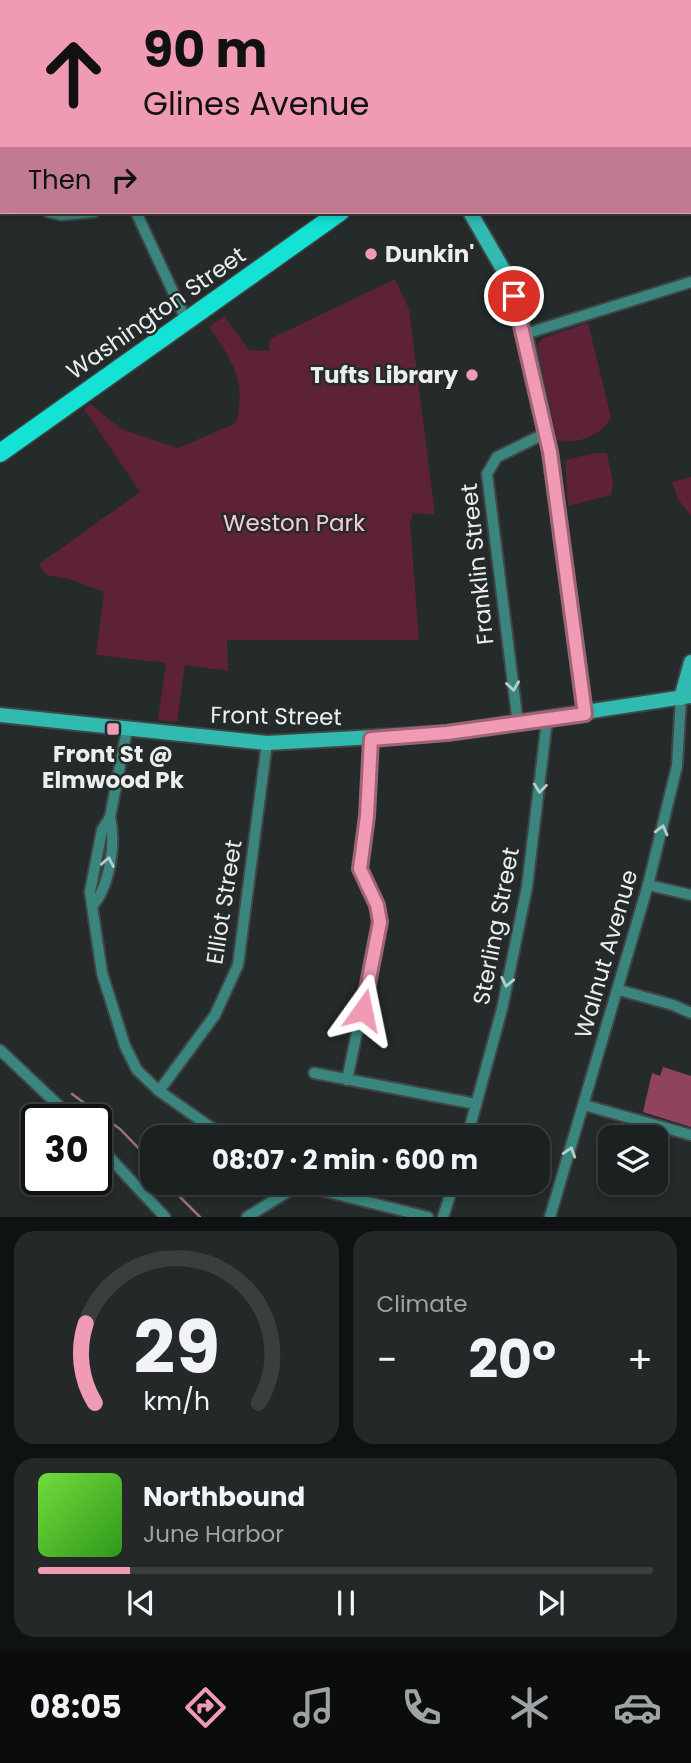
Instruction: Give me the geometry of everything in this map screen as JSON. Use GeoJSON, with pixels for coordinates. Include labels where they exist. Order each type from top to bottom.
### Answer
{"type":"FeatureCollection","features":[{"type":"Feature","properties":{"kind":"main road","name":"Washington Street"},"geometry":{"type":"LineString","coordinates":[[0,453],[337,214]]}},
{"type":"Feature","properties":{"kind":"street"},"geometry":{"type":"LineString","coordinates":[[137,214],[187,323]]}},
{"type":"Feature","properties":{"kind":"street"},"geometry":{"type":"LineString","coordinates":[[471,214],[504,271],[525,334],[547,433],[585,714]]}},
{"type":"Feature","properties":{"kind":"street"},"geometry":{"type":"LineString","coordinates":[[525,334],[691,282]]}},
{"type":"Feature","properties":{"kind":"street","name":"Franklin Street"},"geometry":{"type":"LineString","coordinates":[[518,724],[486,474],[497,457],[547,433]]}},
{"type":"Feature","properties":{"kind":"street"},"geometry":{"type":"LineString","coordinates":[[686,697],[691,662]]}},
{"type":"Feature","properties":{"kind":"street","name":"Front Street"},"geometry":{"type":"LineString","coordinates":[[0,715],[267,743],[371,739],[518,724],[686,697]]}},
{"type":"Feature","properties":{"kind":"street","name":"Walnut Avenue"},"geometry":{"type":"LineString","coordinates":[[550,1217],[648,885],[677,766],[686,697]]}},
{"type":"Feature","properties":{"kind":"street","name":"Sterling Street"},"geometry":{"type":"LineString","coordinates":[[470,1125],[502,1009],[527,887],[547,720]]}},
{"type":"Feature","properties":{"kind":"street"},"geometry":{"type":"LineString","coordinates":[[127,730],[110,817],[102,830],[90,892],[94,904],[102,973],[125,1046],[137,1070],[159,1091],[207,1125]]}},
{"type":"Feature","properties":{"kind":"street"},"geometry":{"type":"LineString","coordinates":[[347,1080],[380,922],[377,905],[362,877],[360,856],[367,816],[371,739]]}},
{"type":"Feature","properties":{"kind":"street","name":"Elliot Street"},"geometry":{"type":"LineString","coordinates":[[159,1091],[215,1015],[238,965],[267,743]]}},
{"type":"Feature","properties":{"kind":"street"},"geometry":{"type":"LineString","coordinates":[[648,885],[691,895]]}},
{"type":"Feature","properties":{"kind":"street"},"geometry":{"type":"LineString","coordinates":[[619,990],[673,1004],[691,1013]]}},
{"type":"Feature","properties":{"kind":"street"},"geometry":{"type":"LineString","coordinates":[[0,1050],[57,1104]]}},
{"type":"Feature","properties":{"kind":"street"},"geometry":{"type":"LineString","coordinates":[[314,1073],[476,1104]]}},
{"type":"Feature","properties":{"kind":"street"},"geometry":{"type":"LineString","coordinates":[[584,1105],[691,1135]]}},
{"type":"Feature","properties":{"kind":"street"},"geometry":{"type":"LineString","coordinates":[[112,1160],[165,1217]]}},
{"type":"Feature","properties":{"kind":"street"},"geometry":{"type":"LineString","coordinates":[[247,1217],[280,1195]]}},
{"type":"Feature","properties":{"kind":"street"},"geometry":{"type":"LineString","coordinates":[[342,1195],[428,1217]]}},
{"type":"Feature","properties":{"kind":"street"},"geometry":{"type":"LineString","coordinates":[[443,1217],[450,1195]]}},
{"type":"Feature","properties":{"kind":"green space","name":"Weston Park"},"geometry":{"type":"Polygon","coordinates":[[[395,279],[409,309],[435,515],[413,513],[410,522],[419,640],[227,640],[228,671],[185,665],[177,722],[158,720],[166,663],[96,655],[104,592],[69,579],[46,575],[39,564],[140,492],[84,409],[91,404],[121,429],[178,448],[236,423],[240,395],[235,372],[209,327],[224,316],[249,350],[269,351],[270,339],[395,279]]]}},
{"type":"Feature","properties":{"kind":"green space"},"geometry":{"type":"Polygon","coordinates":[[[588,323],[611,417],[602,429],[588,438],[557,440],[537,345],[543,338],[588,323]]]}},
{"type":"Feature","properties":{"kind":"green space"},"geometry":{"type":"Polygon","coordinates":[[[607,453],[613,483],[611,495],[568,506],[565,460],[607,453]]]}},
{"type":"Feature","properties":{"kind":"green space"},"geometry":{"type":"Polygon","coordinates":[[[691,477],[691,516],[678,499],[672,482],[691,477]]]}},
{"type":"Feature","properties":{"kind":"shaded area"},"geometry":{"type":"Polygon","coordinates":[[[663,1067],[691,1076],[691,1127],[643,1112],[652,1073],[660,1076],[663,1067]]]}},
{"type":"Feature","properties":{"kind":"waterway"},"geometry":{"type":"LineString","coordinates":[[72,1094],[120,1129],[140,1150]]}},
{"type":"Feature","properties":{"kind":"waterway"},"geometry":{"type":"LineString","coordinates":[[178,1195],[200,1217]]}},
{"type":"Feature","properties":{"kind":"place","name":"Dunkin'"},"geometry":{"type":"Point","coordinates":[371,254]}},
{"type":"Feature","properties":{"kind":"place","name":"Tufts Library"},"geometry":{"type":"Point","coordinates":[472,375]}},
{"type":"Feature","properties":{"kind":"place","name":"Front St @ Elmwood Pk"},"geometry":{"type":"Point","coordinates":[113,729]}},
{"type":"Feature","properties":{"kind":"route"},"geometry":{"type":"LineString","coordinates":[[363,1010],[380,922],[377,905],[360,869],[367,816],[371,739],[447,733],[585,714],[550,452],[525,334],[514,296]]}}]}
